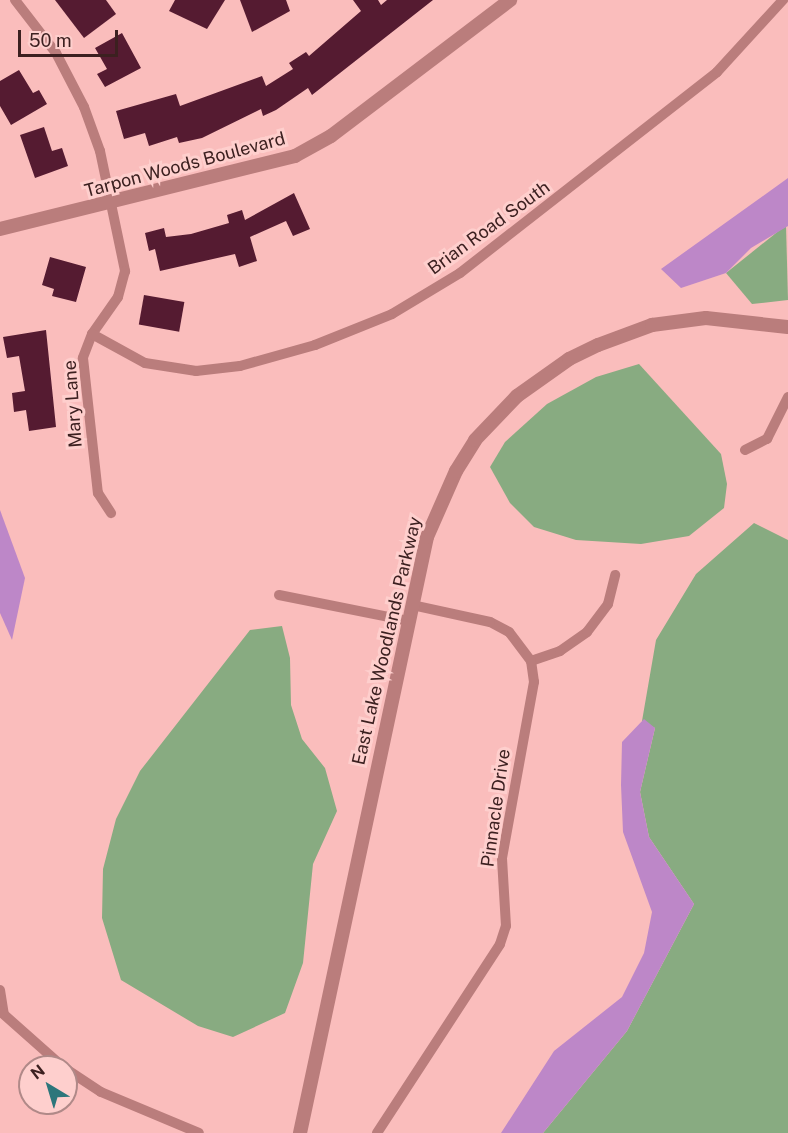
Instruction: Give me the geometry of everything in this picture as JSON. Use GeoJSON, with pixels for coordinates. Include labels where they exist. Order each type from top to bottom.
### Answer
{"type":"FeatureCollection","features":[{"type":"Feature","properties":{"kind":"street","name":"Mary Lane"},"geometry":{"type":"LineString","coordinates":[[15,0],[73,83],[100,151],[125,271],[118,297],[92,334],[83,358],[98,494],[111,513]]}},
{"type":"Feature","properties":{"kind":"street","name":"Tarpon Woods Boulevard"},"geometry":{"type":"LineString","coordinates":[[0,229],[111,204],[295,156],[331,136],[510,0]]}},
{"type":"Feature","properties":{"kind":"street","name":"Brian Road South"},"geometry":{"type":"LineString","coordinates":[[92,334],[145,363],[196,371],[240,366],[315,345],[392,314],[460,273],[717,72],[783,0]]}},
{"type":"Feature","properties":{"kind":"street","name":"East Lake Woodlands Parkway"},"geometry":{"type":"LineString","coordinates":[[300,1133],[433,518],[456,471],[496,416],[540,378],[598,345],[652,325],[726,318],[788,327]]}},
{"type":"Feature","properties":{"kind":"street"},"geometry":{"type":"LineString","coordinates":[[745,450],[767,439],[788,397]]}},
{"type":"Feature","properties":{"kind":"street"},"geometry":{"type":"LineString","coordinates":[[413,605],[490,622],[509,632],[531,661],[560,651],[587,632],[608,604],[615,575]]}},
{"type":"Feature","properties":{"kind":"street"},"geometry":{"type":"LineString","coordinates":[[279,595],[409,621]]}},
{"type":"Feature","properties":{"kind":"street","name":"Pinnacle Drive"},"geometry":{"type":"LineString","coordinates":[[377,1133],[485,971],[506,926],[502,858],[534,682],[531,661]]}},
{"type":"Feature","properties":{"kind":"street"},"geometry":{"type":"LineString","coordinates":[[0,990],[2,1012],[50,1055]]}},
{"type":"Feature","properties":{"kind":"street"},"geometry":{"type":"LineString","coordinates":[[78,1077],[101,1092],[199,1133]]}},
{"type":"Feature","properties":{"kind":"green space"},"geometry":{"type":"Polygon","coordinates":[[[786,225],[788,300],[752,304],[726,273],[786,225]]]}},
{"type":"Feature","properties":{"kind":"green space"},"geometry":{"type":"Polygon","coordinates":[[[639,364],[721,454],[727,484],[724,508],[689,536],[641,544],[576,540],[534,527],[510,503],[490,467],[505,442],[547,404],[596,377],[639,364]]]}},
{"type":"Feature","properties":{"kind":"green space"},"geometry":{"type":"Polygon","coordinates":[[[754,523],[788,540],[788,1133],[543,1133],[627,1031],[694,904],[649,837],[640,792],[655,728],[642,721],[656,640],[696,574],[754,523]]]}},
{"type":"Feature","properties":{"kind":"green space"},"geometry":{"type":"Polygon","coordinates":[[[282,626],[290,658],[291,705],[302,739],[325,768],[337,811],[313,864],[303,963],[285,1013],[233,1037],[198,1026],[121,980],[102,918],[103,869],[116,819],[140,771],[250,630],[282,626]]]}},
{"type":"Feature","properties":{"kind":"shaded area"},"geometry":{"type":"Polygon","coordinates":[[[788,178],[788,226],[751,248],[726,273],[681,288],[661,269],[788,178]]]}},
{"type":"Feature","properties":{"kind":"shaded area"},"geometry":{"type":"Polygon","coordinates":[[[0,510],[25,578],[12,640],[0,613],[0,510]]]}},
{"type":"Feature","properties":{"kind":"shaded area"},"geometry":{"type":"Polygon","coordinates":[[[644,719],[655,728],[640,792],[649,837],[694,904],[627,1031],[543,1133],[501,1133],[554,1051],[622,997],[644,953],[652,912],[623,832],[621,785],[622,742],[644,719]]]}},
{"type":"Feature","properties":{"kind":"building"},"geometry":{"type":"Polygon","coordinates":[[[55,0],[106,0],[116,14],[84,38],[55,0]]]}},
{"type":"Feature","properties":{"kind":"building"},"geometry":{"type":"Polygon","coordinates":[[[175,0],[225,0],[207,29],[169,11],[175,0]]]}},
{"type":"Feature","properties":{"kind":"building"},"geometry":{"type":"Polygon","coordinates":[[[240,0],[286,0],[290,11],[252,32],[240,0]]]}},
{"type":"Feature","properties":{"kind":"building"},"geometry":{"type":"Polygon","coordinates":[[[353,0],[378,0],[381,5],[387,0],[433,0],[312,95],[308,88],[276,110],[263,116],[261,109],[202,138],[179,143],[177,137],[149,146],[145,133],[124,139],[116,111],[176,94],[180,106],[262,76],[266,86],[293,69],[289,63],[306,52],[309,56],[361,11],[353,0]]]}},
{"type":"Feature","properties":{"kind":"building"},"geometry":{"type":"Polygon","coordinates":[[[122,33],[141,68],[105,87],[97,74],[107,69],[95,48],[122,33]]]}},
{"type":"Feature","properties":{"kind":"building"},"geometry":{"type":"Polygon","coordinates":[[[19,70],[33,93],[39,90],[47,104],[11,125],[0,106],[0,81],[19,70]]]}},
{"type":"Feature","properties":{"kind":"building"},"geometry":{"type":"Polygon","coordinates":[[[44,127],[52,151],[62,148],[68,166],[35,178],[20,135],[44,127]]]}},
{"type":"Feature","properties":{"kind":"building"},"geometry":{"type":"Polygon","coordinates":[[[294,193],[310,229],[293,236],[286,221],[250,237],[257,261],[239,267],[235,254],[160,271],[155,249],[149,251],[145,233],[164,228],[166,237],[191,234],[229,223],[227,215],[242,210],[245,220],[294,193]]]}},
{"type":"Feature","properties":{"kind":"building"},"geometry":{"type":"Polygon","coordinates":[[[50,257],[86,267],[76,302],[52,296],[54,289],[42,285],[50,257]]]}},
{"type":"Feature","properties":{"kind":"building"},"geometry":{"type":"Polygon","coordinates":[[[144,295],[184,302],[179,332],[139,325],[144,295]]]}},
{"type":"Feature","properties":{"kind":"building"},"geometry":{"type":"Polygon","coordinates":[[[46,330],[56,427],[29,431],[26,410],[14,412],[12,393],[25,391],[19,356],[7,358],[3,337],[46,330]]]}}]}
